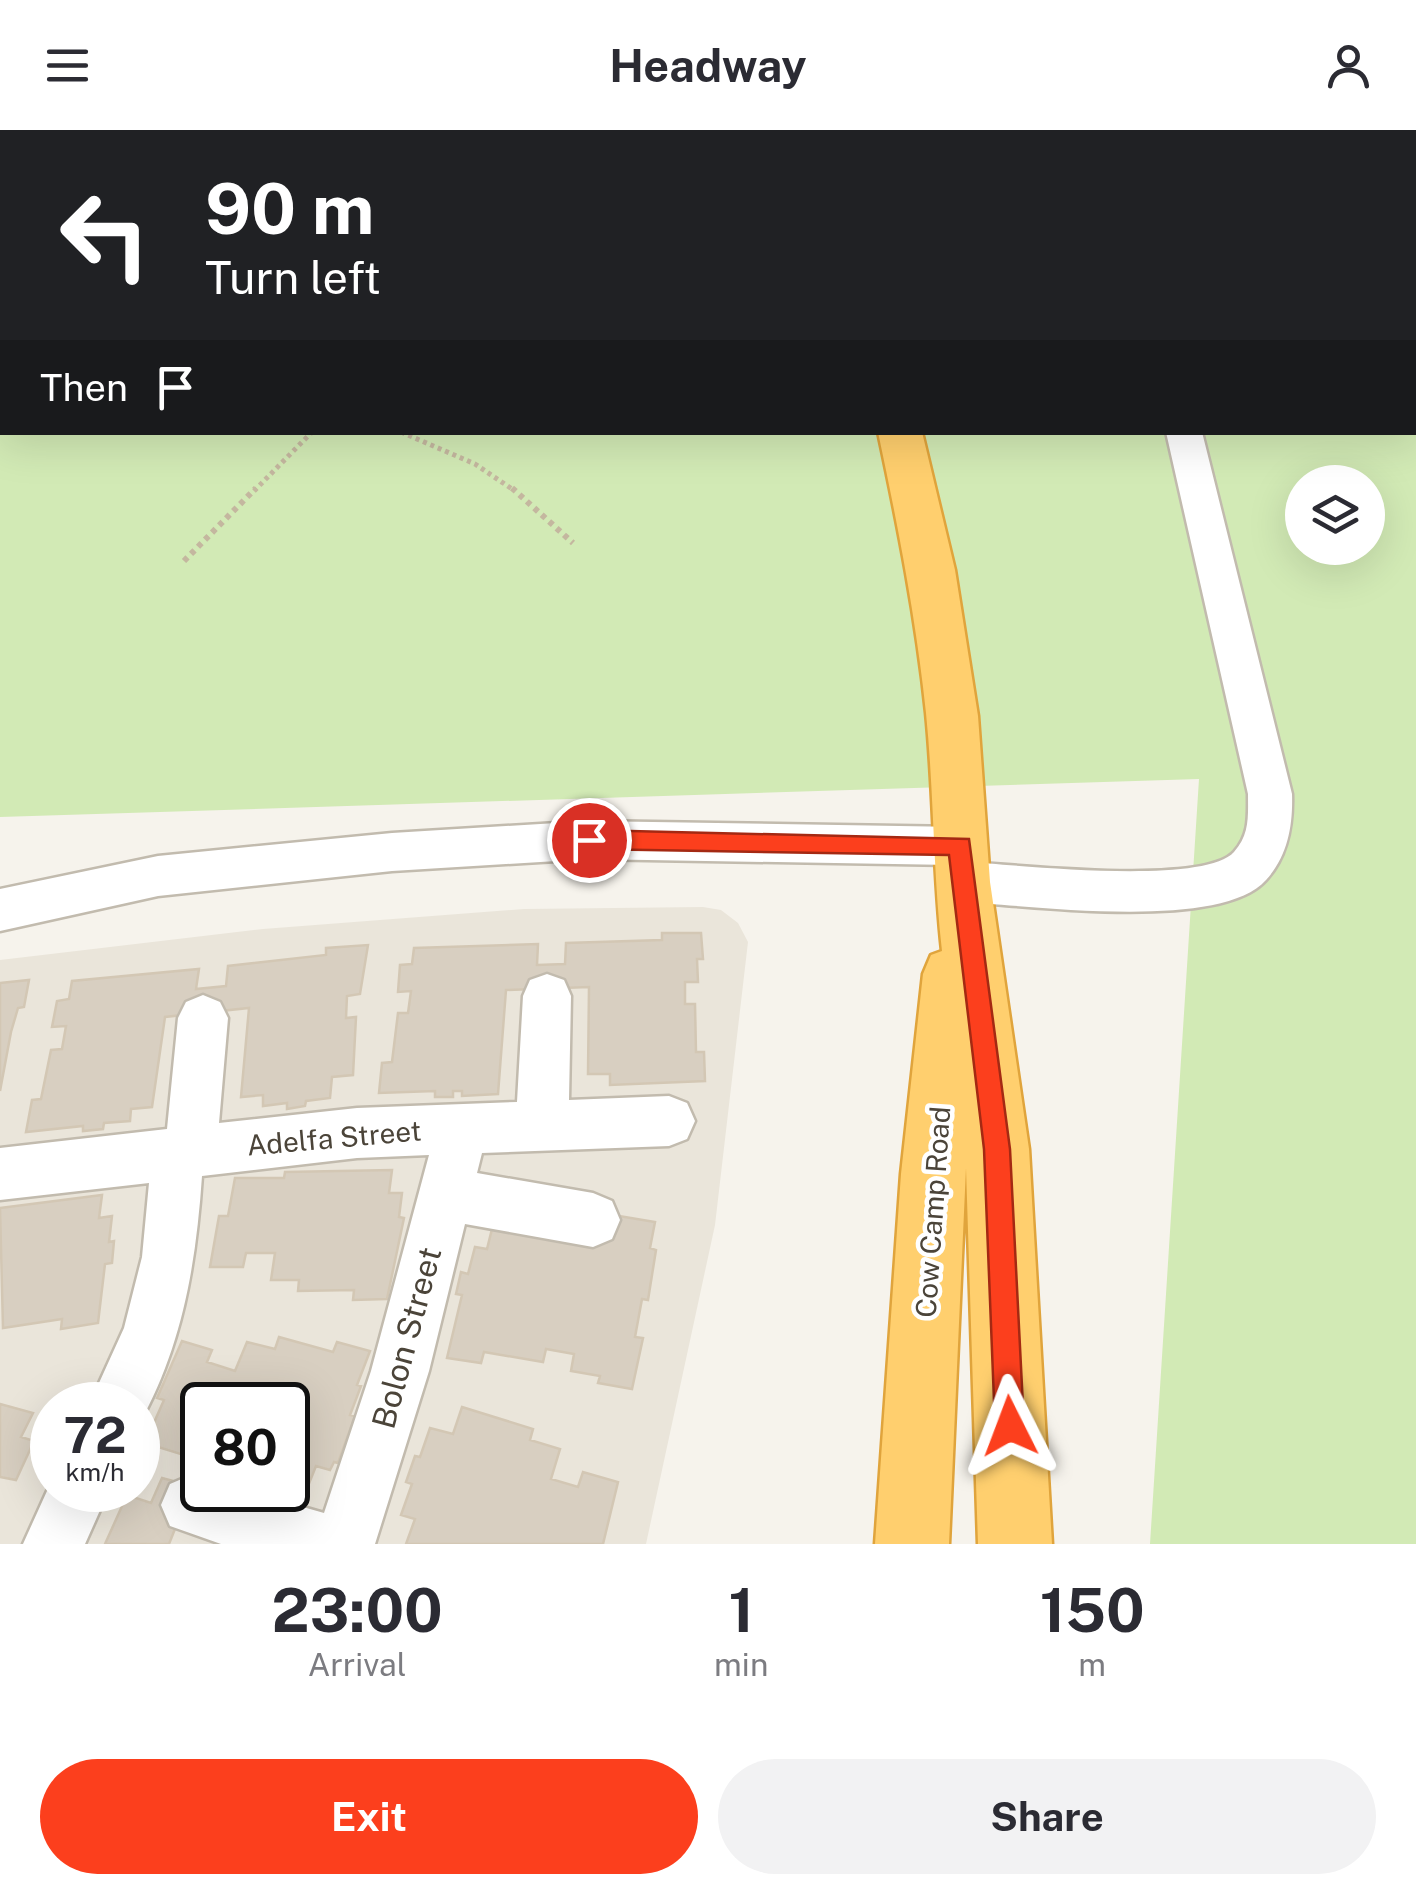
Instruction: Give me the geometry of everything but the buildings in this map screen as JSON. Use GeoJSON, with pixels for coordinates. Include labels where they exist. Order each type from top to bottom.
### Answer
{"type":"FeatureCollection","features":[{"type":"Feature","properties":{"kind":"highway","name":"Cow Camp Road"},"geometry":{"type":"LineString","coordinates":[[901,435],[933,588],[952,716],[961,864],[997,1149],[1015,1544]]}},
{"type":"Feature","properties":{"kind":"highway","name":"Cow Camp Road"},"geometry":{"type":"LineString","coordinates":[[912,1544],[933,1174],[961,864]]}},
{"type":"Feature","properties":{"kind":"street"},"geometry":{"type":"LineString","coordinates":[[0,910],[158,876],[451,848],[589,840],[961,864],[1156,892],[1212,887],[1250,868],[1271,830],[1270,794],[1185,435]]}},
{"type":"Feature","properties":{"kind":"street"},"geometry":{"type":"LineString","coordinates":[[542,1126],[547,996]]}},
{"type":"Feature","properties":{"kind":"street"},"geometry":{"type":"LineString","coordinates":[[128,1382],[151,1332],[169,1257],[203,1018]]}},
{"type":"Feature","properties":{"kind":"street","name":"Adelfa Street"},"geometry":{"type":"LineString","coordinates":[[0,1174],[357,1133],[669,1121]]}},
{"type":"Feature","properties":{"kind":"street","name":"Bolon Street"},"geometry":{"type":"LineString","coordinates":[[344,1544],[400,1371],[462,1129]]}},
{"type":"Feature","properties":{"kind":"street"},"geometry":{"type":"LineString","coordinates":[[445,1194],[593,1220]]}},
{"type":"Feature","properties":{"kind":"street"},"geometry":{"type":"LineString","coordinates":[[54,1544],[69,1512]]}},
{"type":"Feature","properties":{"kind":"street"},"geometry":{"type":"LineString","coordinates":[[215,1512],[325,1544]]}},
{"type":"Feature","properties":{"kind":"path"},"geometry":{"type":"LineString","coordinates":[[184,560],[309,435]]}},
{"type":"Feature","properties":{"kind":"path"},"geometry":{"type":"LineString","coordinates":[[410,435],[461,453],[520,490],[573,543]]}},
{"type":"Feature","properties":{"kind":"shaded area"},"geometry":{"type":"Polygon","coordinates":[[[703,907],[721,910],[738,923],[748,942],[715,1225],[646,1544],[0,1544],[0,960],[263,929],[524,909],[703,907]]]}},
{"type":"Feature","properties":{"kind":"green space"},"geometry":{"type":"Polygon","coordinates":[[[0,435],[1416,435],[1416,1544],[1150,1544],[1199,779],[0,817],[0,435]]]}},
{"type":"Feature","properties":{"kind":"route"},"geometry":{"type":"LineString","coordinates":[[589,840],[960,846],[997,1149],[1010,1426]]}}]}
